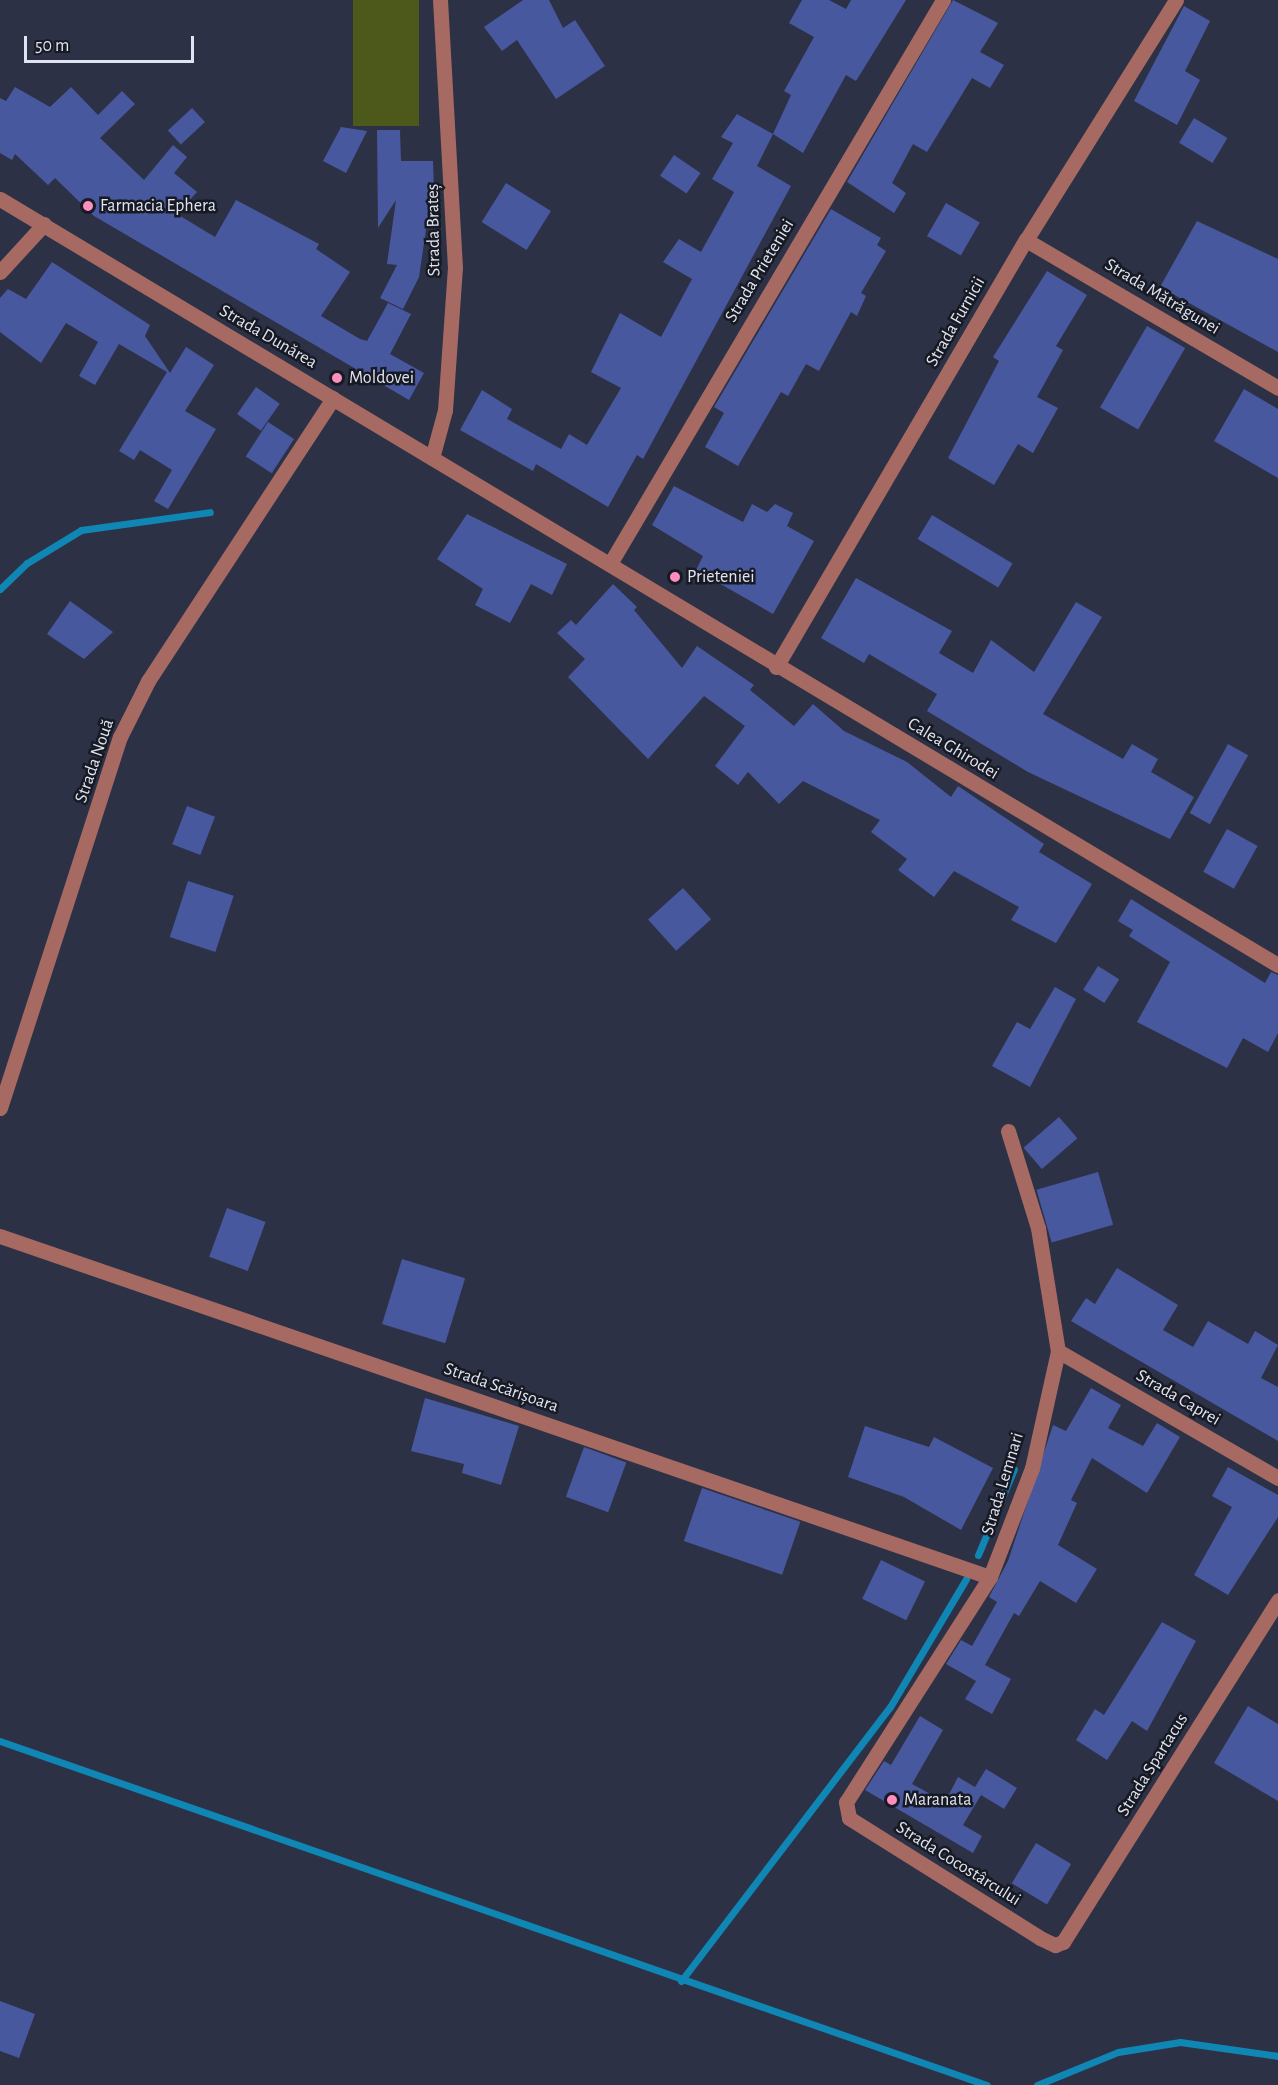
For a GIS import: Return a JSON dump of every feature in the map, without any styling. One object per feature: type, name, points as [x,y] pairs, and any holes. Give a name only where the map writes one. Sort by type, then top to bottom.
[{"type":"street","name":"Strada Brateș","points":[[432,458],[446,403],[455,268],[440,0]]},
{"type":"street","name":"Strada Prieteniei","points":[[611,562],[944,0]]},
{"type":"street","name":"Strada Furnicii","points":[[776,667],[1026,240],[1176,0]]},
{"type":"street","name":"Strada Dunărea","points":[[0,199],[432,458],[611,562]]},
{"type":"street","points":[[0,272],[44,224]]},
{"type":"street","name":"Strada Mătrăgunei","points":[[1026,240],[1278,388]]},
{"type":"street","name":"Strada Nouă","points":[[0,1108],[120,737],[148,681],[333,398]]},
{"type":"street","name":"Calea Ghirodei","points":[[611,562],[776,667],[1278,965]]},
{"type":"street","name":"Strada Lemnari","points":[[845,1811],[990,1576],[1032,1468],[1058,1351],[1038,1228],[1008,1131]]},
{"type":"street","name":"Strada Scărișoara","points":[[0,1236],[990,1576]]},
{"type":"street","name":"Strada Caprei","points":[[1058,1351],[1278,1478]]},
{"type":"street","name":"Strada Spartacus","points":[[1055,1945],[1071,1934],[1278,1600]]},
{"type":"street","name":"Strada Cocostârcului","points":[[845,1811],[857,1824],[1055,1945]]},
{"type":"green space","points":[[353,0],[419,0],[419,126],[353,126]]},
{"type":"building","points":[[523,0],[549,0],[563,28],[575,20],[605,66],[556,99],[517,40],[502,51],[484,27]]},
{"type":"building","points":[[802,0],[829,0],[846,9],[851,0],[906,0],[856,81],[846,75],[803,153],[773,134],[791,95],[784,91],[814,37],[789,23]]},
{"type":"building","points":[[953,0],[998,23],[980,52],[1004,65],[990,88],[972,78],[927,152],[913,144],[892,183],[906,193],[894,213],[847,182]]},
{"type":"building","points":[[1184,6],[1210,21],[1185,71],[1200,80],[1177,125],[1134,101]]},
{"type":"building","points":[[15,87],[50,107],[71,87],[98,115],[122,91],[135,104],[100,138],[144,180],[173,145],[187,157],[174,173],[197,192],[177,214],[215,237],[236,200],[319,244],[316,249],[350,272],[321,316],[360,339],[367,341],[388,303],[411,314],[390,354],[424,373],[409,400],[94,216],[55,178],[48,185],[15,154],[12,160],[0,153],[0,98],[6,101]]},
{"type":"building","points":[[192,108],[205,122],[181,144],[168,131]]},
{"type":"building","points":[[737,114],[773,134],[757,166],[791,186],[643,459],[637,455],[608,507],[536,464],[533,471],[460,430],[482,390],[512,409],[507,419],[561,449],[569,434],[587,445],[621,388],[591,372],[620,313],[661,337],[692,279],[663,262],[679,239],[701,252],[734,192],[712,179],[733,143],[721,137]]},
{"type":"building","points":[[1194,118],[1227,138],[1212,163],[1179,143]]},
{"type":"building","points":[[341,127],[367,131],[346,173],[323,161]]},
{"type":"building","points":[[377,130],[400,130],[401,161],[433,161],[435,223],[427,223],[419,277],[403,309],[380,298],[397,265],[387,264],[396,200],[378,228]]},
{"type":"building","points":[[674,155],[701,173],[687,194],[660,176]]},
{"type":"building","points":[[506,183],[551,211],[527,250],[482,222]]},
{"type":"building","points":[[946,203],[980,222],[961,255],[927,236]]},
{"type":"building","points":[[831,209],[881,238],[877,245],[886,251],[861,293],[866,296],[857,316],[851,312],[819,371],[806,364],[788,396],[781,392],[738,466],[705,447],[724,413],[714,407]]},
{"type":"building","points":[[1197,221],[1278,259],[1278,352],[1160,287]]},
{"type":"building","points":[[52,262],[150,325],[145,336],[170,373],[186,347],[214,365],[185,411],[216,429],[168,509],[154,501],[172,470],[140,450],[134,460],[119,451],[167,372],[119,344],[95,385],[79,376],[98,342],[66,323],[41,363],[0,332],[0,298],[8,289],[26,299]]},
{"type":"building","points":[[1047,271],[1087,295],[1056,346],[1063,350],[1037,397],[1058,408],[1033,453],[1018,444],[994,485],[948,458],[999,361],[993,357]]},
{"type":"building","points":[[1147,326],[1185,348],[1138,429],[1100,407]]},
{"type":"building","points":[[256,387],[280,404],[261,431],[237,414]]},
{"type":"building","points":[[1244,389],[1278,409],[1278,478],[1214,441]]},
{"type":"building","points":[[268,422],[294,439],[272,473],[246,456]]},
{"type":"building","points":[[674,486],[743,522],[752,504],[767,512],[775,504],[793,513],[787,526],[814,541],[773,614],[696,570],[703,556],[652,525]]},
{"type":"building","points":[[467,514],[567,564],[552,595],[531,584],[510,623],[475,605],[483,589],[437,559]]},
{"type":"building","points":[[932,515],[1013,563],[998,587],[918,539]]},
{"type":"building","points":[[856,578],[952,631],[939,653],[973,673],[991,640],[1034,672],[1076,602],[1102,617],[1043,714],[1123,759],[1132,744],[1158,759],[1151,772],[1194,797],[1170,839],[1028,772],[927,711],[937,694],[869,654],[864,663],[821,638]]},
{"type":"building","points":[[613,584],[637,607],[634,610],[682,668],[697,646],[754,685],[750,690],[794,726],[813,704],[844,731],[907,762],[951,797],[958,786],[1044,844],[1039,852],[1092,884],[1056,943],[1011,920],[1019,907],[954,871],[934,897],[898,870],[907,859],[871,832],[880,820],[803,781],[779,804],[748,772],[738,785],[715,766],[745,726],[704,696],[648,759],[568,677],[585,659],[557,633],[571,620],[576,625]]},
{"type":"building","points":[[70,601],[113,632],[84,659],[47,634]]},
{"type":"building","points":[[1228,744],[1248,755],[1210,824],[1190,813]]},
{"type":"building","points":[[187,806],[215,817],[200,855],[172,844]]},
{"type":"building","points":[[1227,829],[1258,846],[1234,889],[1203,872]]},
{"type":"building","points":[[188,881],[234,896],[215,952],[170,937]]},
{"type":"building","points":[[683,888],[711,919],[676,951],[648,919]]},
{"type":"building","points":[[1131,899],[1265,983],[1271,972],[1278,975],[1278,1033],[1268,1052],[1243,1038],[1227,1068],[1137,1022],[1170,962],[1129,936],[1133,930],[1118,921]]},
{"type":"building","points":[[1098,966],[1119,979],[1104,1003],[1083,990]]},
{"type":"building","points":[[1055,987],[1076,999],[1030,1087],[992,1066],[1017,1022],[1030,1029]]},
{"type":"building","points":[[1059,1117],[1077,1138],[1042,1169],[1024,1148]]},
{"type":"building","points":[[1098,1172],[1113,1225],[1052,1243],[1036,1190]]},
{"type":"building","points":[[227,1208],[266,1222],[248,1271],[209,1257]]},
{"type":"building","points":[[402,1259],[465,1278],[445,1343],[382,1324]]},
{"type":"building","points":[[1117,1268],[1178,1305],[1163,1330],[1193,1347],[1208,1321],[1248,1344],[1255,1331],[1278,1345],[1261,1378],[1278,1387],[1278,1441],[1071,1321],[1086,1298],[1095,1304]]},
{"type":"building","points":[[1091,1388],[1121,1405],[1108,1428],[1143,1446],[1157,1423],[1180,1437],[1147,1493],[1092,1458],[1071,1500],[1077,1503],[1058,1545],[1097,1569],[1076,1603],[1040,1581],[1019,1616],[1014,1613],[985,1665],[1011,1679],[992,1714],[965,1699],[976,1681],[946,1664],[961,1640],[972,1646],[997,1602],[989,1597],[1008,1561],[1053,1425],[1066,1431]]},
{"type":"building","points":[[425,1398],[519,1426],[501,1485],[462,1473],[464,1464],[411,1451]]},
{"type":"building","points":[[865,1426],[929,1447],[934,1437],[993,1468],[961,1530],[904,1497],[848,1477]]},
{"type":"building","points":[[584,1447],[626,1462],[608,1512],[566,1497]]},
{"type":"building","points":[[1228,1467],[1278,1495],[1278,1517],[1228,1595],[1194,1575],[1232,1507],[1212,1496]]},
{"type":"building","points":[[702,1488],[800,1522],[782,1575],[684,1541]]},
{"type":"building","points":[[881,1560],[925,1581],[906,1620],[862,1599]]},
{"type":"building","points":[[1162,1622],[1196,1641],[1147,1731],[1132,1721],[1107,1760],[1076,1740],[1095,1709],[1104,1715]]},
{"type":"building","points":[[1248,1706],[1278,1724],[1278,1801],[1214,1763]]},
{"type":"building","points":[[920,1716],[943,1730],[912,1784],[945,1802],[958,1777],[975,1787],[986,1769],[1017,1788],[1004,1809],[981,1795],[963,1825],[982,1836],[973,1853],[865,1790],[884,1761],[891,1765]]},
{"type":"building","points":[[1036,1843],[1071,1864],[1047,1904],[1012,1883]]},
{"type":"building","points":[[0,2001],[35,2014],[19,2058],[0,2051]]},
{"type":"waterway","points":[[0,589],[27,563],[81,530],[210,512]]},
{"type":"waterway","points":[[978,1555],[1014,1469]]},
{"type":"waterway","points":[[681,1981],[890,1707],[966,1579]]},
{"type":"waterway","points":[[0,1741],[987,2085]]},
{"type":"waterway","points":[[1037,2085],[1118,2052],[1180,2042],[1278,2056]]},
{"type":"place","name":"Farmacia Ephera","points":[[88,206]]},
{"type":"place","name":"Moldovei","points":[[337,378]]},
{"type":"place","name":"Prieteniei","points":[[675,577]]},
{"type":"place","name":"Maranata","points":[[892,1800]]}]
